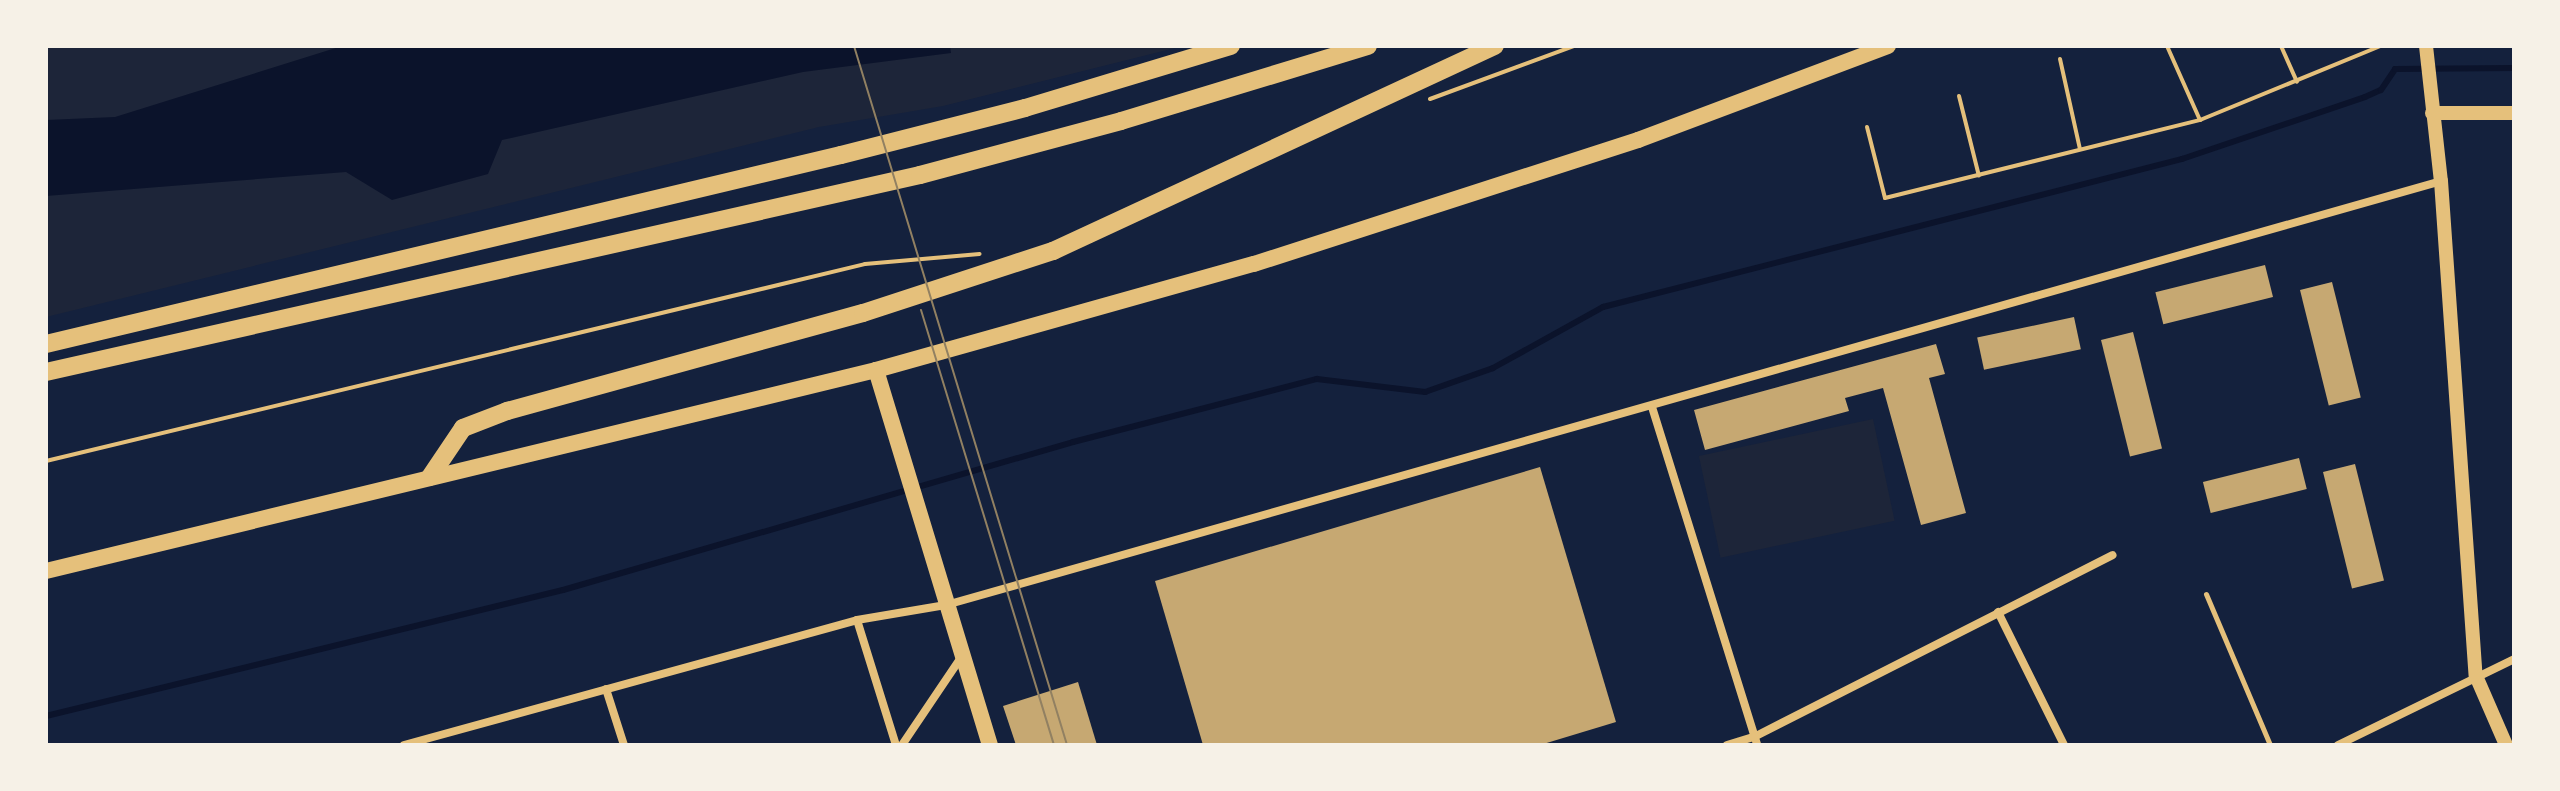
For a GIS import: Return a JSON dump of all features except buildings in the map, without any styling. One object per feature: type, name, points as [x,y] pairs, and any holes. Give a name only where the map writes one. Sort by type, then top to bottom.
[{"type":"highway","points":[[46,344],[856,151],[1231,46]]},
{"type":"highway","points":[[46,372],[933,172],[1368,46]]},
{"type":"highway","points":[[430,477],[463,428],[507,411],[863,313],[1053,251],[1495,46]]},
{"type":"main road","points":[[46,571],[876,370],[1254,264],[1638,140],[1888,46]]},
{"type":"main road","points":[[876,370],[990,745]]},
{"type":"street","points":[[2427,51],[2441,181],[2476,676],[2506,745]]},
{"type":"street","points":[[2432,113],[2514,113]]},
{"type":"street","points":[[404,745],[857,620],[946,605],[2441,181]]},
{"type":"street","points":[[1652,407],[1756,741]]},
{"type":"street","points":[[1727,745],[1756,741],[2112,555]]},
{"type":"street","points":[[1998,612],[2064,745]]},
{"type":"street","points":[[857,620],[899,745]]},
{"type":"street","points":[[899,745],[962,656]]},
{"type":"street","points":[[2338,745],[2514,659]]},
{"type":"street","points":[[606,689],[624,745]]},
{"type":"lane","points":[[2206,594],[2270,745]]},
{"type":"path","points":[[1425,101],[1574,46]]},
{"type":"path","points":[[2167,46],[2200,120]]},
{"type":"path","points":[[2281,46],[2297,82]]},
{"type":"path","points":[[1867,127],[1885,198],[2200,120],[2376,47]]},
{"type":"path","points":[[2060,59],[2080,149]]},
{"type":"path","points":[[1959,96],[1979,176]]},
{"type":"path","points":[[46,461],[865,264],[991,253]]},
{"type":"shaded area","points":[[46,46],[1183,46],[943,106],[819,127],[46,317]]},
{"type":"shaded area","points":[[342,46],[950,46],[951,53],[803,72],[502,140],[488,174],[392,200],[346,172],[46,196],[46,120],[115,117]]},
{"type":"shaded area","points":[[1873,419],[1895,521],[1721,558],[1699,456]]},
{"type":"waterway","points":[[46,716],[563,590],[1073,442],[1317,379],[1425,392],[1493,368],[1603,307],[2182,159],[2365,97],[2381,90],[2395,69],[2514,68]]},
{"type":"tram line","points":[[854,46],[1067,745]]},
{"type":"tram line","points":[[921,310],[1054,745]]}]
